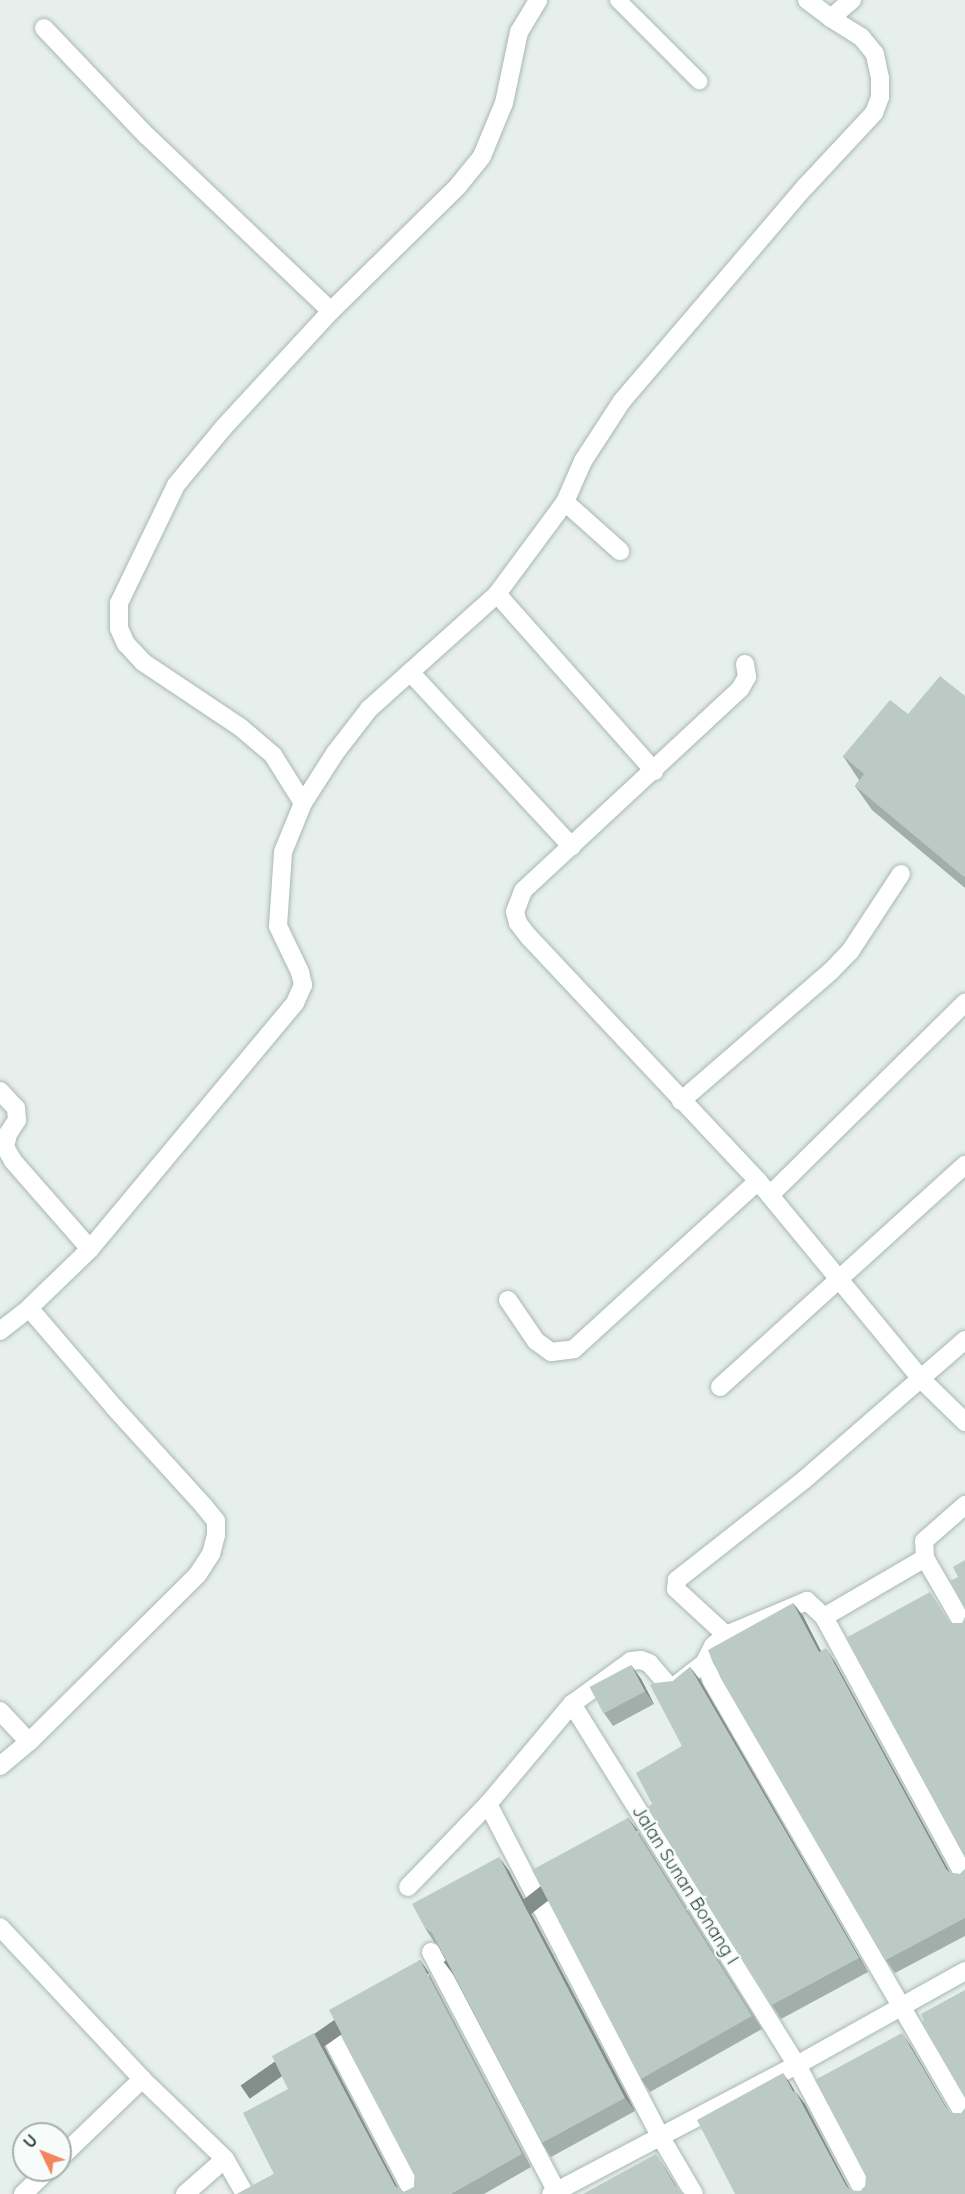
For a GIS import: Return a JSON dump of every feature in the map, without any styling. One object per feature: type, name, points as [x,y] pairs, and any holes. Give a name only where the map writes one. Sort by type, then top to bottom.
[{"type":"street","points":[[303,802],[273,755],[240,727],[143,662],[126,644],[119,628],[119,603],[176,485],[224,427],[331,311],[458,186],[482,156],[504,103],[519,32],[538,0]]},
{"type":"street","points":[[0,1331],[29,1308],[90,1249],[295,1004],[303,985],[300,972],[278,926],[283,852],[303,802],[335,753],[369,709],[496,594],[565,502],[583,461],[622,401],[797,196],[874,113],[880,97],[880,78],[875,54],[861,37],[807,0]]},
{"type":"street","points":[[831,18],[852,0]]},
{"type":"street","points":[[44,28],[146,135],[331,311]]},
{"type":"street","points":[[565,502],[620,551]]},
{"type":"street","points":[[496,594],[654,771]]},
{"type":"street","points":[[745,664],[747,677],[740,689],[523,891],[515,912],[518,922],[681,1101],[758,1181],[921,1379],[965,1422]]},
{"type":"street","points":[[410,672],[572,847]]},
{"type":"street","points":[[681,1101],[831,971],[851,950],[901,874]]},
{"type":"street","points":[[770,1195],[965,1003]]},
{"type":"street","points":[[0,1091],[16,1108],[17,1120],[8,1134],[5,1147],[14,1161],[90,1249]]},
{"type":"street","points":[[720,1388],[965,1165]]},
{"type":"street","points":[[508,1300],[537,1341],[544,1347],[551,1352],[574,1349],[758,1181]]},
{"type":"street","points":[[0,1766],[29,1742],[198,1574],[211,1554],[216,1535],[216,1521],[204,1506],[114,1407],[29,1308]]},
{"type":"street","points":[[726,1635],[680,1596],[676,1589],[677,1580],[804,1480],[965,1340]]},
{"type":"street","points":[[965,1505],[924,1541],[925,1558],[965,1626]]},
{"type":"street","points":[[824,1617],[925,1558]]},
{"type":"street","points":[[408,1887],[488,1804],[572,1704],[631,1661],[641,1660],[649,1663],[669,1686],[676,1685],[705,1662],[713,1646],[726,1635],[807,1601],[824,1617],[965,1877]]},
{"type":"street","points":[[705,1662],[712,1681],[903,2005],[965,2116]]},
{"type":"street","name":"Jalan Sunan Bonang I","points":[[572,1704],[797,2065],[865,2194]]},
{"type":"street","points":[[0,1711],[29,1742]]},
{"type":"street","points":[[488,1804],[660,2136],[694,2194]]},
{"type":"street","points":[[0,1927],[142,2079],[225,2159],[245,2194]]},
{"type":"street","points":[[431,1952],[555,2193],[797,2065],[965,1971]]},
{"type":"street","points":[[333,2040],[414,2194]]},
{"type":"street","points":[[72,2146],[142,2079]]},
{"type":"street","points":[[185,2194],[225,2159]]},
{"type":"street","points":[[23,2194],[36,2182]]},
{"type":"lane","points":[[618,0],[699,81]]},
{"type":"building","points":[[940,676],[965,696],[964,877],[855,786],[864,774],[843,756],[890,700],[908,714]]},
{"type":"building","points":[[965,1560],[965,1610],[950,1581],[958,1577],[953,1567]]},
{"type":"building","points":[[930,1592],[950,1623],[962,1623],[965,1617],[965,1857],[846,1638]]},
{"type":"building","points":[[793,1603],[819,1652],[826,1648],[946,1869],[950,1873],[960,1874],[965,1869],[965,1918],[886,1960],[713,1663],[708,1650]]},
{"type":"building","points":[[631,1665],[645,1691],[604,1714],[590,1687]]},
{"type":"building","points":[[690,1667],[859,1958],[772,2005],[648,1807],[652,1804],[636,1773],[682,1746],[650,1685],[673,1681]]},
{"type":"building","points":[[628,1818],[752,2016],[641,2079],[532,1870]]},
{"type":"building","points":[[499,1857],[625,2098],[542,2143],[432,1933],[425,1928],[412,1904]]},
{"type":"building","points":[[420,1960],[522,2154],[451,2194],[237,2194],[274,2174],[243,2113],[288,2089],[272,2056],[314,2033],[395,2186],[404,2192],[414,2187],[415,2175],[329,2010]]},
{"type":"building","points":[[965,1990],[965,2096],[922,2022],[924,2021],[921,2014]]},
{"type":"building","points":[[902,2033],[946,2108],[951,2113],[961,2113],[965,2108],[965,2194],[735,2194],[697,2120],[783,2073],[846,2186],[850,2190],[860,2191],[865,2186],[866,2175],[815,2080]]},
{"type":"building","points":[[656,2154],[675,2186],[685,2194],[583,2194]]}]
